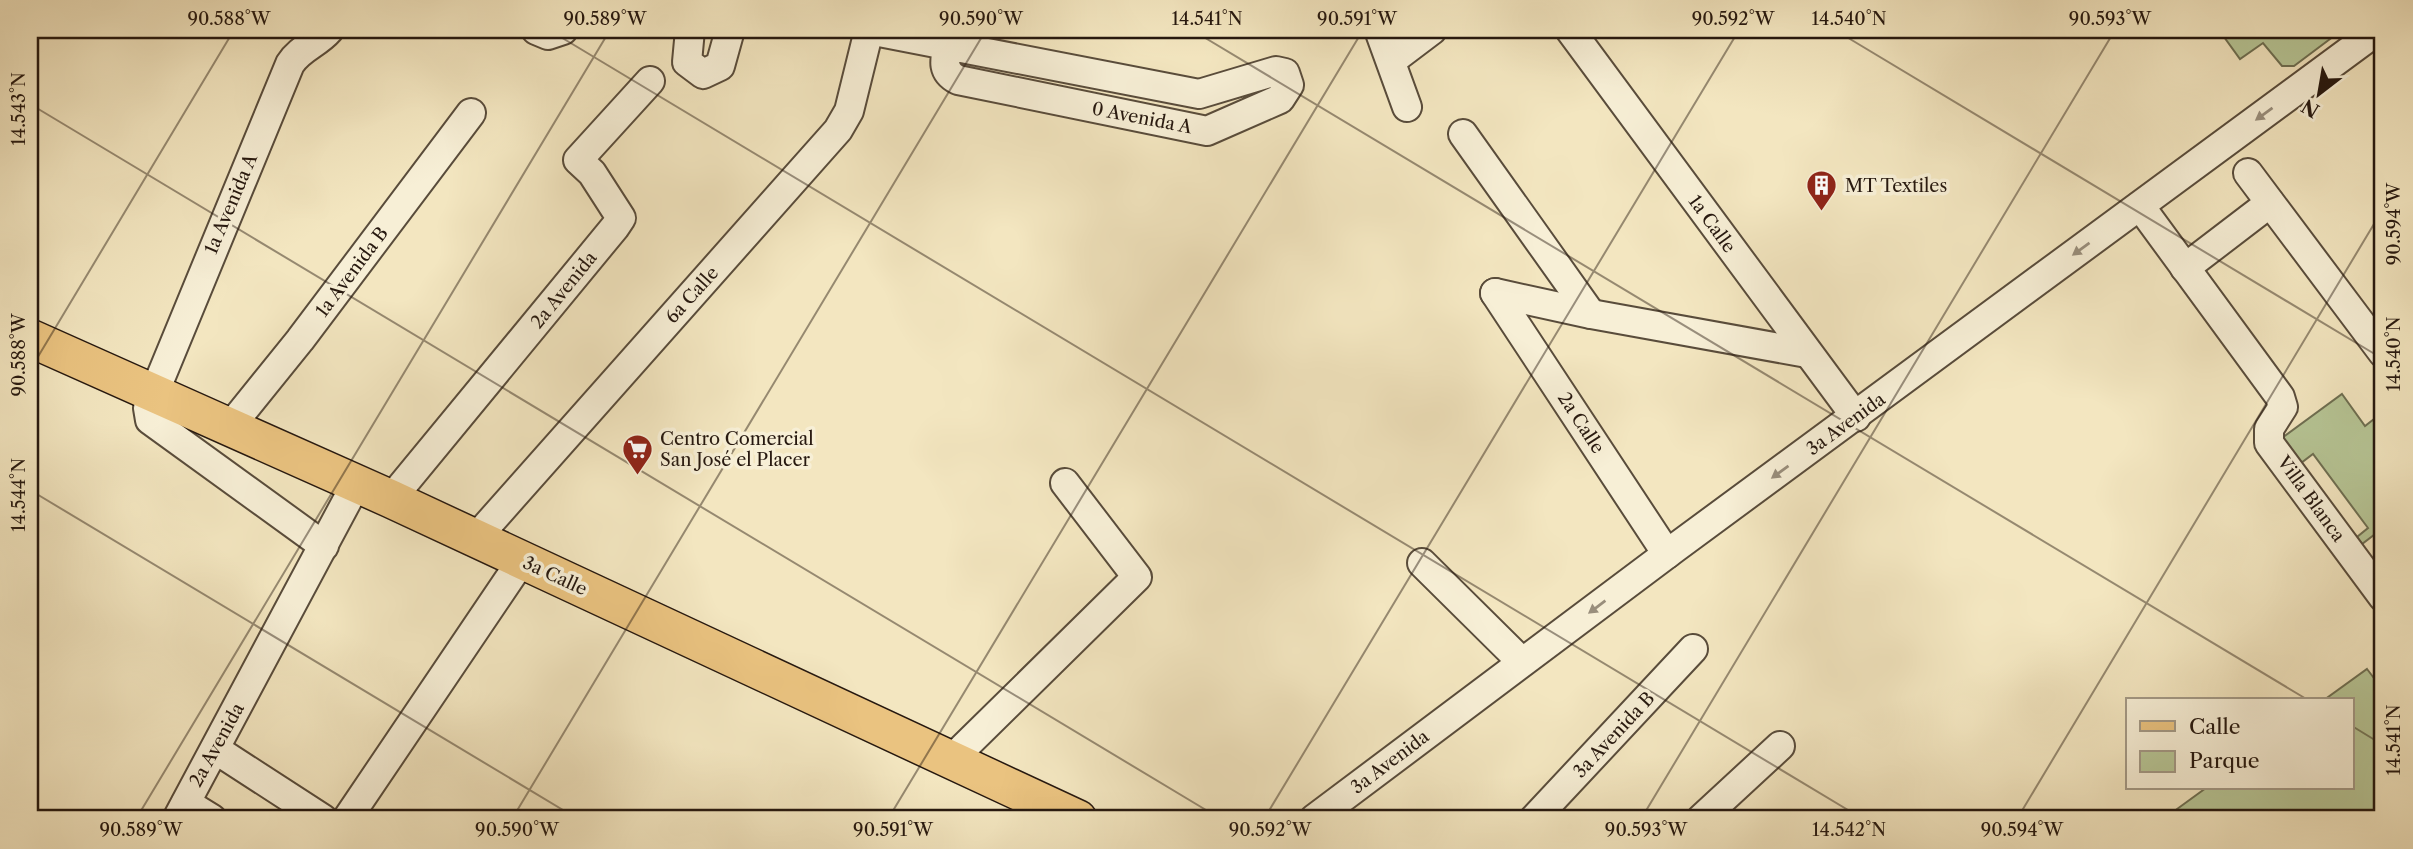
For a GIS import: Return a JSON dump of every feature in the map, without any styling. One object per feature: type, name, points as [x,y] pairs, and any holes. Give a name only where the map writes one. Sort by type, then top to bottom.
[{"type":"main road","name":"3a Calle","points":[[30,338],[355,486],[391,499],[1078,819]]},
{"type":"street","name":"1a Avenida A","points":[[153,393],[289,64],[295,55],[328,30]]},
{"type":"street","points":[[536,30],[548,35],[563,30]]},
{"type":"street","points":[[690,30],[687,62],[703,74],[720,66],[730,30]]},
{"type":"street","name":"0 Avenida A","points":[[869,30],[1199,94],[1276,71],[1284,73],[1289,85],[1280,99],[1207,131],[958,80],[945,68],[948,46]]},
{"type":"street","name":"6a Calle","points":[[475,539],[838,130],[849,111],[869,30]]},
{"type":"street","points":[[1379,30],[1406,107]]},
{"type":"street","points":[[1391,61],[1432,30]]},
{"type":"street","name":"1a Calle","points":[[1570,30],[1856,417]]},
{"type":"street","name":"3a Avenida","points":[[1314,819],[1522,662],[2378,30]]},
{"type":"street","name":"2a Avenida","points":[[391,499],[621,218],[592,173],[578,160],[650,81]]},
{"type":"street","name":"1a Avenida B","points":[[229,428],[300,340],[471,113]]},
{"type":"street","points":[[1463,135],[1591,314],[1807,353]]},
{"type":"street","points":[[2248,173],[2383,353]]},
{"type":"street","points":[[2185,268],[2270,203]]},
{"type":"street","name":"Villa Blanca","points":[[2140,206],[2282,400],[2283,410],[2268,431],[2269,443],[2382,592]]},
{"type":"street","name":"2a Calle","points":[[1591,314],[1495,293],[1668,554]]},
{"type":"street","points":[[153,393],[148,408],[149,420],[324,545]]},
{"type":"street","points":[[952,759],[1137,577],[1065,483]]},
{"type":"street","name":"2a Avenida","points":[[181,811],[355,486]]},
{"type":"street","points":[[347,819],[522,561]]},
{"type":"street","points":[[1422,562],[1522,662]]},
{"type":"street","name":"3a Avenida B","points":[[1547,815],[1693,649]]},
{"type":"street","points":[[1701,819],[1780,746]]},
{"type":"street","points":[[215,749],[323,819]]},
{"type":"street","points":[[181,811],[212,819]]},
{"type":"green space","points":[[2219,30],[2342,30],[2294,66],[2282,66],[2263,43],[2240,59]]},
{"type":"green space","points":[[2342,394],[2365,426],[2383,412],[2383,528],[2362,544],[2357,537],[2368,528],[2313,454],[2301,463],[2282,438]]},
{"type":"green space","points":[[2367,669],[2383,690],[2383,819],[2166,817],[2203,790],[2354,790],[2354,698],[2327,698]]},
{"type":"place","name":"MT Textiles","points":[[1822,213]]},
{"type":"place","name":"Centro Comercial San José el Placer","points":[[637,476]]}]
